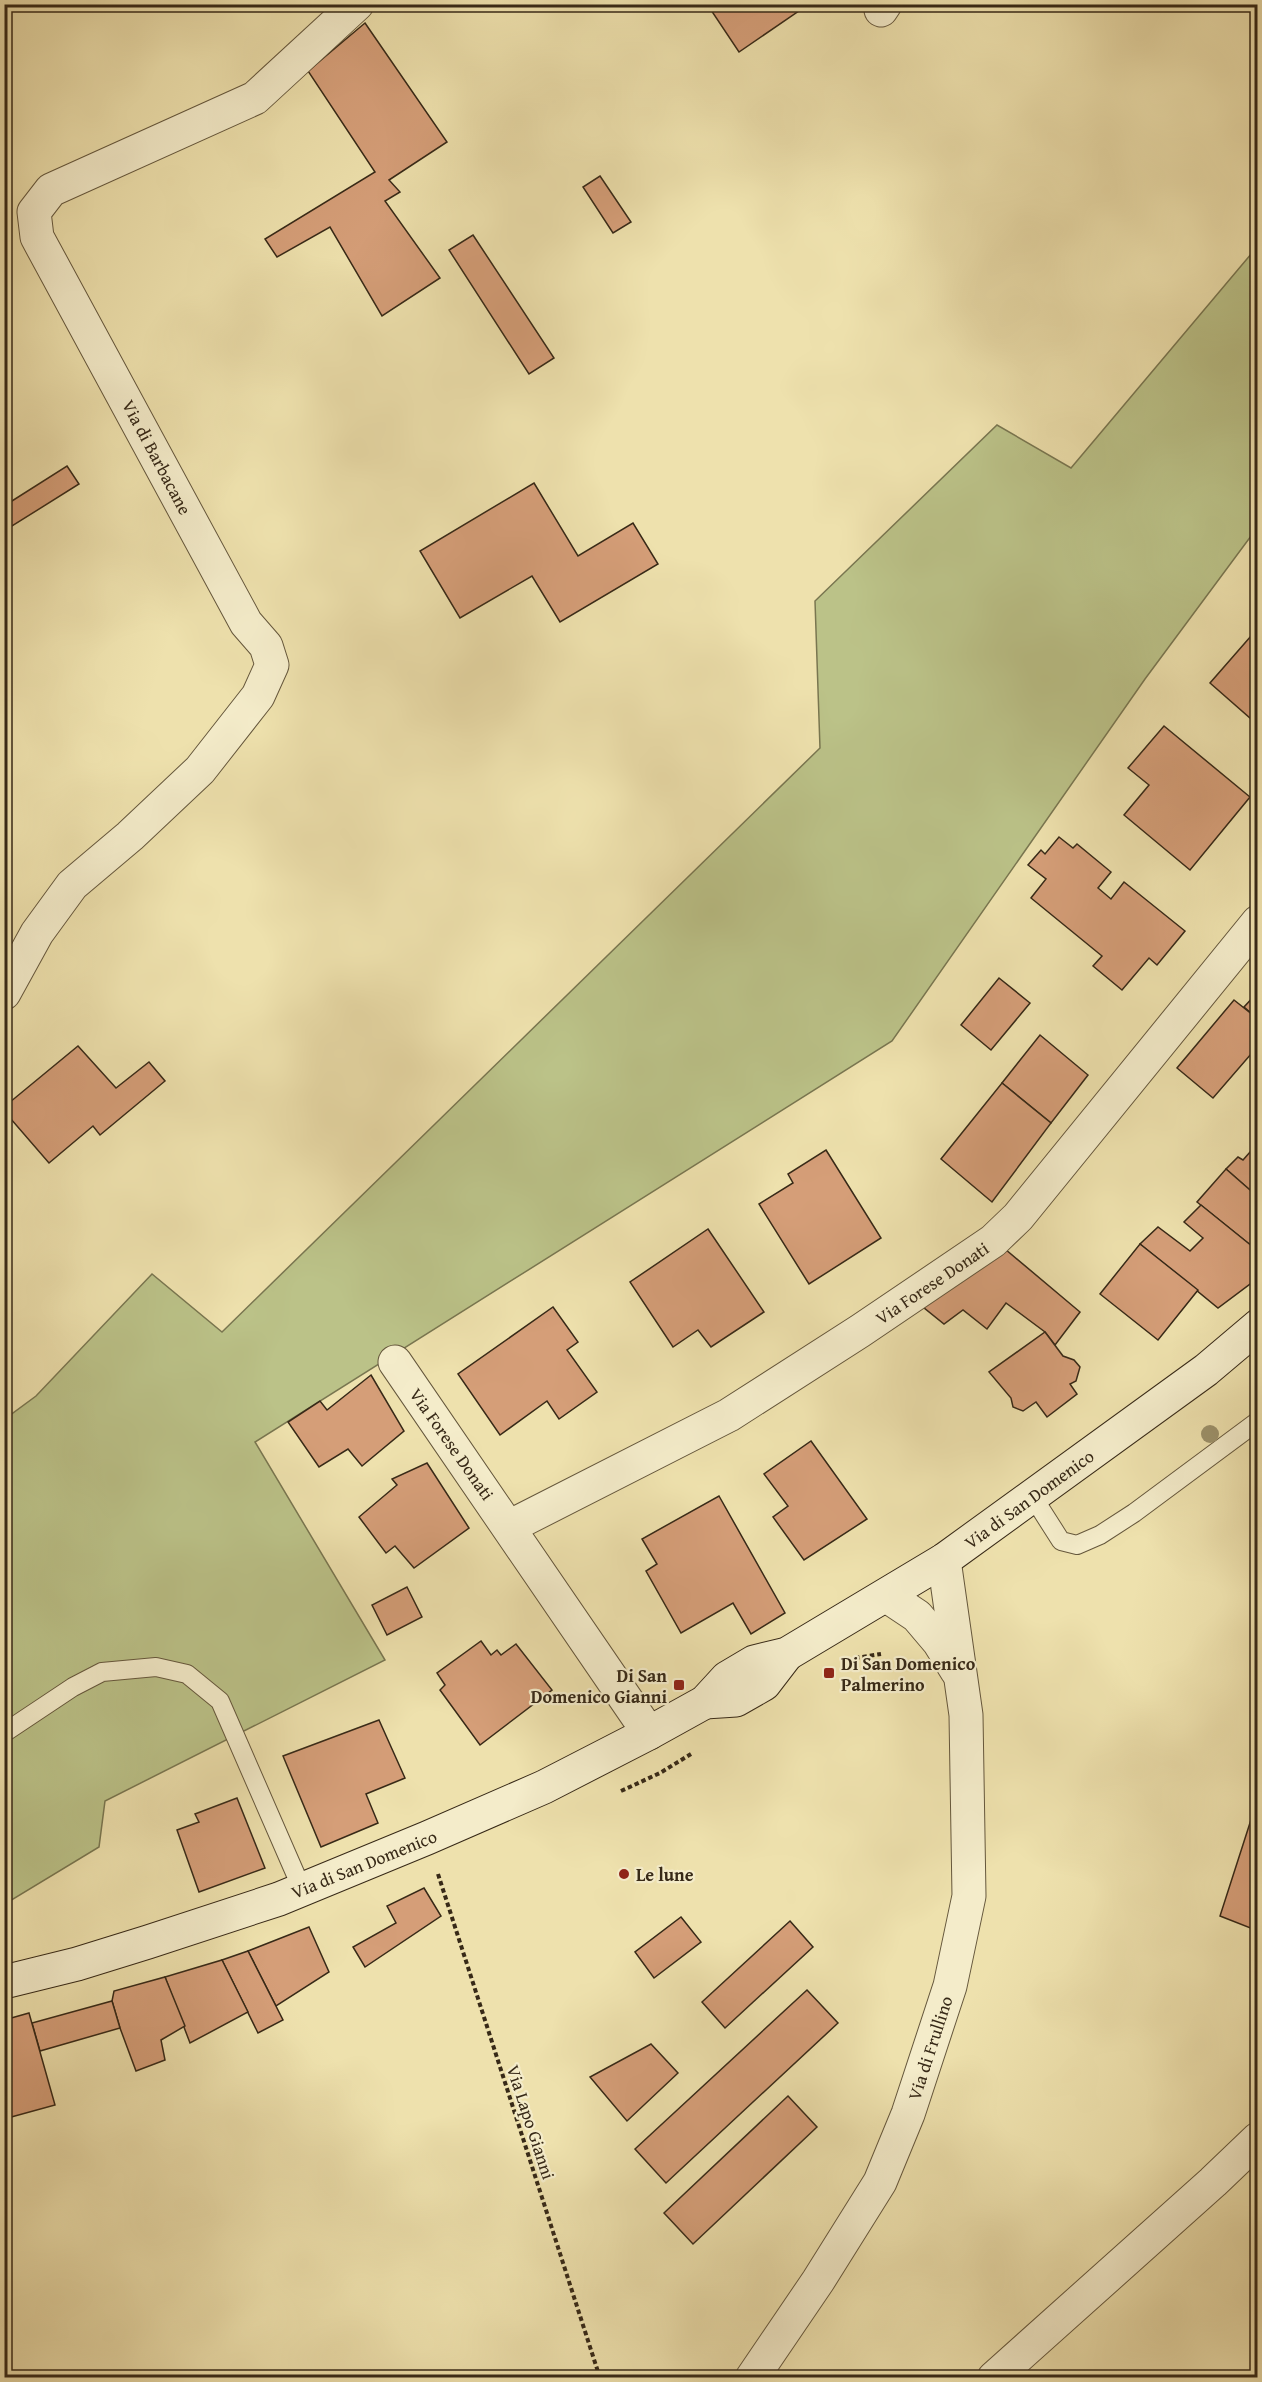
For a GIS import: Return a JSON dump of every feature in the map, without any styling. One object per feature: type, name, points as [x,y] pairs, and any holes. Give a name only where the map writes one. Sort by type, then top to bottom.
[{"type":"street","name":"Via di Barbacane","points":[[4,993],[37,933],[72,885],[130,836],[200,770],[258,696],[272,665],[266,646],[246,623],[37,237],[34,212],[51,190],[255,98],[357,4]]},
{"type":"street","name":"Via Forese Donati","points":[[509,1527],[729,1415],[993,1242],[1018,1216],[1257,922]]},
{"type":"street","name":"Via di San Domenico","points":[[4,1982],[138,1946],[303,1889],[544,1787],[705,1702],[736,1700],[764,1684],[788,1654],[944,1560],[1033,1497],[1206,1370],[1257,1326]]},
{"type":"street","name":"Via Forese Donati","points":[[395,1362],[649,1733]]},
{"type":"street","name":"Via di Frullino","points":[[752,2378],[818,2282],[880,2182],[908,2114],[950,1986],[969,1896],[966,1714],[944,1560]]},
{"type":"street","name":"Via di Frullino","points":[[887,1596],[925,1625],[939,1642],[961,1677]]},
{"type":"street","points":[[994,2378],[1213,2182],[1257,2139]]},
{"type":"lane","points":[[1033,1497],[1061,1541],[1077,1545],[1100,1535],[1134,1513],[1257,1420]]},
{"type":"lane","points":[[4,1733],[102,1672],[156,1667],[187,1674],[220,1701],[303,1889]]},
{"type":"path","name":"Via Lapo Gianni","points":[[438,1874],[600,2378]]},
{"type":"green space","points":[[1257,247],[1257,528],[1145,679],[892,1041],[255,1442],[385,1660],[105,1801],[99,1847],[5,1904],[5,1419],[36,1396],[152,1274],[222,1332],[820,748],[815,601],[997,425],[1071,468]]},
{"type":"building","points":[[707,4],[809,4],[739,52]]},
{"type":"building","points":[[365,23],[447,142],[389,180],[400,192],[385,201],[440,278],[382,316],[330,227],[277,257],[265,239],[375,172],[308,71]]},
{"type":"building","points":[[600,176],[631,222],[613,233],[583,187]]},
{"type":"building","points":[[473,235],[554,358],[529,374],[449,250]]},
{"type":"building","points":[[67,466],[79,484],[4,531],[4,506]]},
{"type":"building","points":[[534,483],[578,556],[633,523],[658,564],[560,622],[532,576],[460,618],[420,551]]},
{"type":"building","points":[[1258,628],[1258,725],[1210,683]]},
{"type":"building","points":[[1164,726],[1250,797],[1190,870],[1124,815],[1149,785],[1128,768]]},
{"type":"building","points":[[1059,837],[1073,848],[1077,844],[1111,872],[1098,888],[1111,899],[1124,882],[1185,931],[1157,965],[1149,958],[1122,990],[1093,966],[1102,956],[1031,898],[1046,879],[1028,865],[1041,850],[1045,854]]},
{"type":"building","points":[[999,978],[1030,1003],[991,1050],[961,1025]]},
{"type":"building","points":[[1258,992],[1258,1019],[1244,1007]]},
{"type":"building","points":[[1234,1000],[1258,1019],[1258,1046],[1213,1098],[1177,1068]]},
{"type":"building","points":[[1040,1035],[1088,1075],[1051,1123],[1002,1083]]},
{"type":"building","points":[[78,1046],[116,1088],[149,1062],[165,1081],[100,1135],[93,1126],[49,1163],[4,1111],[4,1107]]},
{"type":"building","points":[[1002,1083],[1051,1123],[992,1202],[941,1159]]},
{"type":"building","points":[[1258,1143],[1258,1197],[1226,1169],[1238,1157],[1243,1160]]},
{"type":"building","points":[[826,1150],[881,1238],[809,1284],[759,1204],[793,1183],[788,1174]]},
{"type":"building","points":[[1226,1169],[1258,1197],[1258,1251],[1197,1202]]},
{"type":"building","points":[[1201,1205],[1258,1251],[1258,1278],[1218,1308],[1140,1244],[1158,1227],[1190,1251],[1203,1238],[1184,1222]]},
{"type":"building","points":[[708,1229],[764,1312],[711,1347],[698,1330],[673,1347],[630,1282]]},
{"type":"building","points":[[1140,1244],[1198,1290],[1158,1340],[1100,1294]]},
{"type":"building","points":[[1005,1249],[1080,1312],[1055,1345],[1045,1332],[1006,1303],[987,1329],[963,1310],[944,1324],[918,1303]]},
{"type":"building","points":[[553,1307],[578,1342],[567,1350],[597,1392],[559,1419],[547,1401],[500,1435],[458,1374]]},
{"type":"building","points":[[1045,1332],[1063,1356],[1074,1360],[1080,1367],[1076,1381],[1070,1384],[1077,1394],[1047,1417],[1036,1402],[1023,1411],[1013,1407],[1011,1398],[989,1372]]},
{"type":"building","points":[[371,1375],[404,1431],[362,1466],[348,1449],[319,1467],[288,1422],[320,1401],[327,1410]]},
{"type":"building","points":[[811,1441],[867,1519],[804,1560],[773,1517],[788,1506],[764,1474]]},
{"type":"building","points":[[427,1463],[469,1528],[414,1568],[395,1546],[386,1553],[359,1517],[397,1485],[392,1479]]},
{"type":"building","points":[[719,1496],[785,1613],[751,1634],[733,1603],[681,1633],[646,1571],[657,1564],[642,1539]]},
{"type":"building","points":[[407,1587],[422,1617],[387,1635],[372,1605]]},
{"type":"building","points":[[481,1641],[491,1655],[497,1650],[501,1655],[516,1644],[552,1690],[480,1745],[440,1690],[445,1685],[437,1673]]},
{"type":"building","points":[[379,1720],[405,1778],[366,1794],[378,1823],[321,1847],[283,1756]]},
{"type":"building","points":[[237,1798],[265,1868],[199,1892],[177,1830],[199,1822],[195,1814]]},
{"type":"building","points":[[1258,1798],[1258,1931],[1220,1916]]},
{"type":"building","points":[[424,1888],[441,1916],[365,1967],[353,1947],[396,1923],[387,1906]]},
{"type":"building","points":[[681,1917],[701,1942],[654,1978],[635,1952]]},
{"type":"building","points":[[790,1921],[813,1947],[725,2028],[702,2002]]},
{"type":"building","points":[[309,1927],[329,1972],[276,2006],[248,1951]]},
{"type":"building","points":[[248,1951],[283,2020],[258,2033],[222,1960]]},
{"type":"building","points":[[222,1960],[248,2012],[190,2043],[165,1977]]},
{"type":"building","points":[[165,1977],[185,2026],[161,2040],[165,2060],[136,2071],[112,2001],[114,1991]]},
{"type":"building","points":[[807,1990],[838,2023],[666,2183],[635,2149]]},
{"type":"building","points":[[112,2001],[120,2028],[40,2051],[32,2023]]},
{"type":"building","points":[[29,2013],[55,2105],[4,2119],[4,2020]]},
{"type":"building","points":[[651,2044],[678,2073],[627,2121],[590,2077]]},
{"type":"building","points":[[788,2096],[817,2127],[693,2244],[664,2213]]},
{"type":"place","name":"Di San Domenico Palmerino","points":[[829,1673]]},
{"type":"place","name":"Di San Domenico Gianni","points":[[679,1685]]},
{"type":"place","name":"Le lune","points":[[624,1874]]}]
